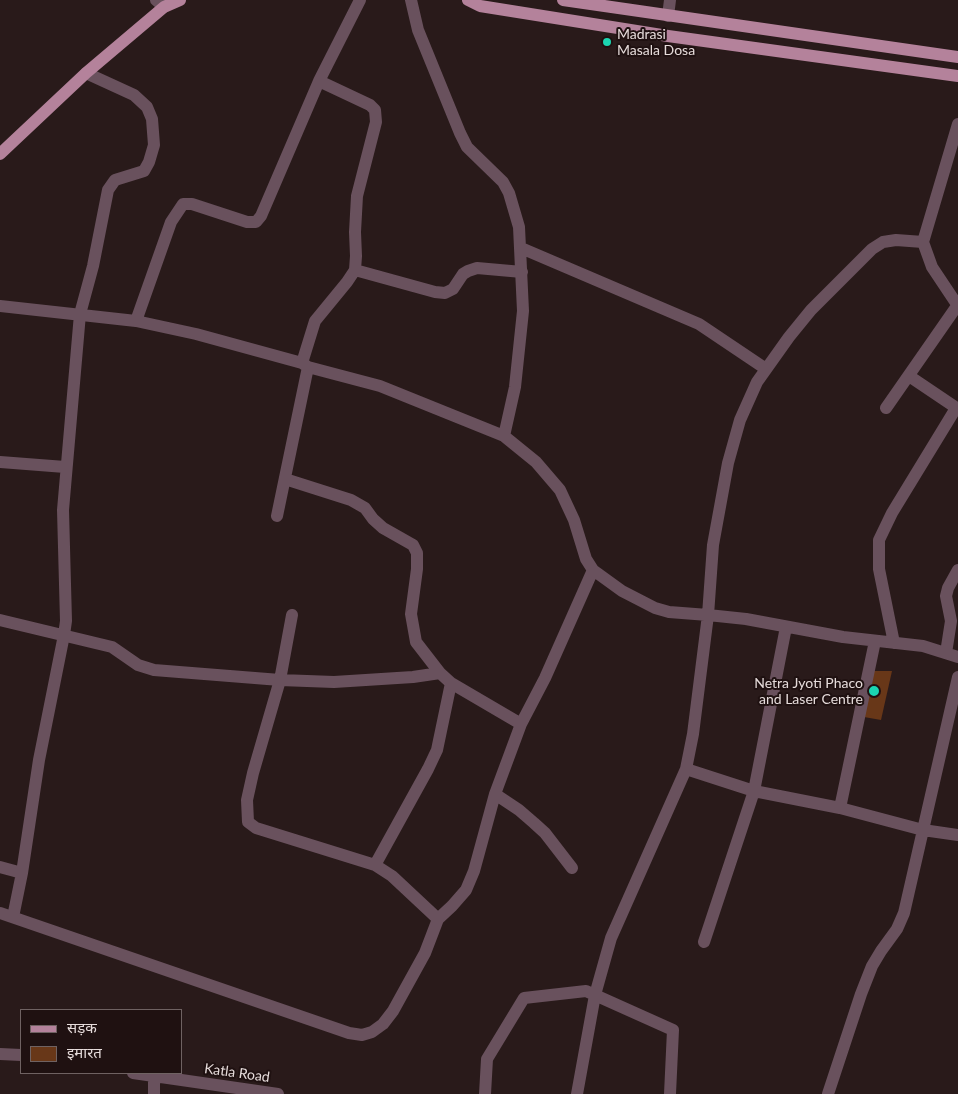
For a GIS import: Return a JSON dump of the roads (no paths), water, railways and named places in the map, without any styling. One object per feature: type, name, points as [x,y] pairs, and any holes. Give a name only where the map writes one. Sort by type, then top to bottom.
[{"type":"main road","points":[[2,149],[160,3],[180,0]]},
{"type":"main road","points":[[468,0],[480,6],[668,36],[958,76]]},
{"type":"main road","points":[[562,0],[958,56]]},
{"type":"street","points":[[136,321],[171,222],[183,204],[192,204],[247,222],[256,222],[261,216],[319,81],[360,0]]},
{"type":"street","points":[[411,0],[418,30],[460,133],[467,147],[503,182],[509,193],[519,227],[523,310],[515,387],[504,436]]},
{"type":"street","points":[[668,16],[670,0]]},
{"type":"street","points":[[13,917],[22,873],[38,760],[66,621],[63,510],[65,467],[80,314],[93,266],[108,190],[115,180],[144,171],[154,145],[152,119],[147,107],[134,95],[86,73]]},
{"type":"street","points":[[277,516],[315,321],[355,270],[355,223],[358,196],[376,122],[375,110],[370,104],[319,81]]},
{"type":"street","points":[[886,408],[958,306],[932,267],[923,242],[958,124]]},
{"type":"street","points":[[577,1094],[595,995],[611,938],[686,769],[693,734],[708,615],[713,545],[728,463],[740,420],[757,382],[789,337],[811,310],[872,249],[883,242],[896,240],[923,242]]},
{"type":"street","points":[[520,248],[699,324],[766,369]]},
{"type":"street","points":[[355,270],[435,292],[446,292],[453,289],[468,270],[477,268],[522,272]]},
{"type":"street","points":[[0,306],[136,321],[205,336],[380,386],[504,436],[536,462],[560,490],[586,559],[593,570],[622,591],[655,608],[669,612],[746,619],[875,641],[923,646],[952,655],[955,620],[946,596],[948,588],[958,570]]},
{"type":"street","points":[[894,643],[879,569],[879,540],[892,513],[957,408],[909,376]]},
{"type":"street","points":[[0,462],[65,467]]},
{"type":"street","points":[[285,479],[351,500],[365,508],[383,528],[413,545],[417,553],[417,569],[411,614],[416,642],[440,673],[452,683],[521,724]]},
{"type":"street","points":[[0,913],[349,1033],[362,1035],[372,1032],[383,1024],[393,1011],[425,953],[438,919],[466,890],[474,871],[495,794],[521,724],[545,678],[593,570]]},
{"type":"street","points":[[292,615],[280,680],[247,800],[248,822],[256,828],[375,864],[392,876],[438,919]]},
{"type":"street","points":[[0,620],[112,647],[138,665],[154,670],[280,680],[352,681],[413,677],[440,673]]},
{"type":"street","points":[[704,942],[754,790],[786,627]]},
{"type":"street","points":[[840,808],[875,641]]},
{"type":"street","points":[[828,1094],[872,966],[897,929],[904,913],[958,677]]},
{"type":"street","points":[[375,864],[437,750],[452,683]]},
{"type":"street","points":[[686,769],[754,790],[840,808],[923,830],[958,835]]},
{"type":"street","points":[[495,794],[534,823],[572,868]]},
{"type":"street","points":[[0,867],[22,873]]},
{"type":"street","points":[[485,1094],[487,1058],[524,998],[586,991],[673,1030],[670,1094]]},
{"type":"street","points":[[0,1054],[20,1055]]},
{"type":"street","name":"Katla Road","points":[[140,1074],[278,1094]]},
{"type":"street","points":[[154,1076],[154,1094]]},
{"type":"place","name":"Madrasi Masala Dosa","points":[[607,42]]},
{"type":"place","name":"Netra Jyoti Phaco and Laser Centre","points":[[874,691]]}]
